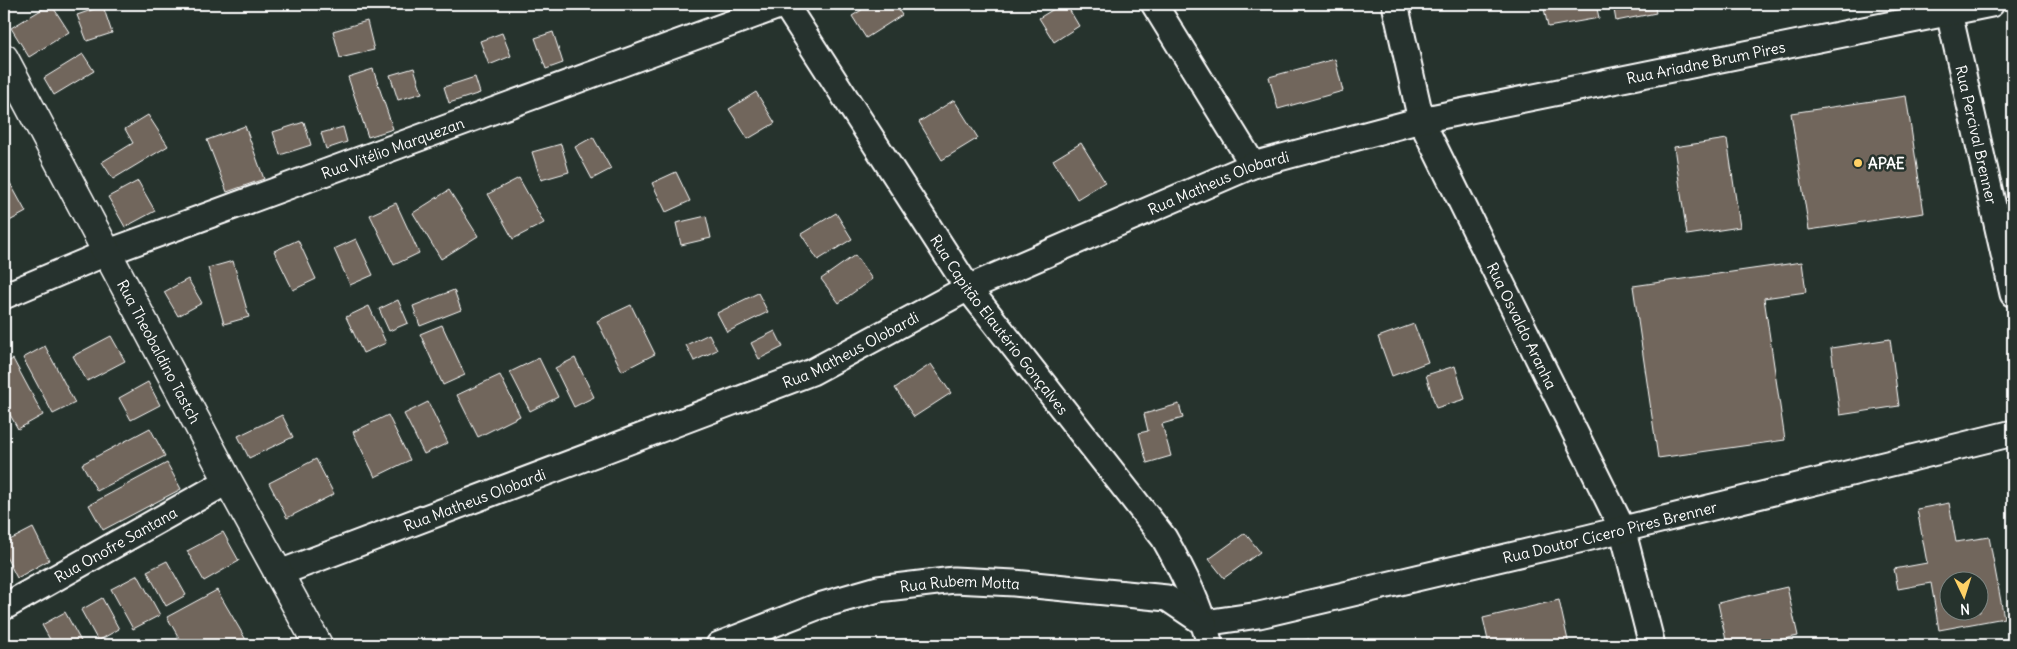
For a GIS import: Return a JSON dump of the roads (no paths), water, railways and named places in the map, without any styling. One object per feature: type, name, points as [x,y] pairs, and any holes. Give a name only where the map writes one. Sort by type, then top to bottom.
[{"type":"street","name":"Rua Vitélio Marquezan","points":[[4,296],[106,253],[785,4]]},
{"type":"street","name":"Rua Capitão Elautério Gonçalves","points":[[785,4],[968,288],[1164,538],[1185,573],[1207,634]]},
{"type":"street","points":[[1154,4],[1253,165]]},
{"type":"street","name":"Rua Osvaldo Aranha","points":[[1395,4],[1421,120],[1622,528],[1652,645]]},
{"type":"street","name":"Rua Ariadne Brum Pires","points":[[1421,120],[1948,8],[1991,4]]},
{"type":"street","name":"Rua Percival Brenner","points":[[1948,8],[2013,294]]},
{"type":"street","name":"Rua Theobaldino Tastch","points":[[4,58],[106,253],[318,645]]},
{"type":"street","name":"Rua Matheus Olobardi","points":[[278,574],[812,372],[968,288],[1253,165],[1421,120]]},
{"type":"street","name":"Rua Doutor Cícero Pires Brenner","points":[[1207,634],[1259,615],[2013,433]]},
{"type":"street","name":"Rua Onofre Santana","points":[[4,607],[228,481]]},
{"type":"street","name":"Rua Rubem Motta","points":[[719,645],[819,606],[878,588],[954,580],[1014,583],[1167,598],[1207,634]]},
{"type":"place","name":"APAE","points":[[1858,163]]}]
